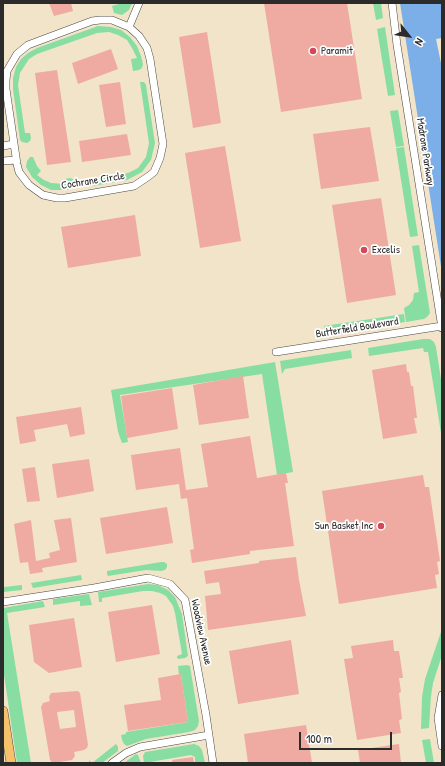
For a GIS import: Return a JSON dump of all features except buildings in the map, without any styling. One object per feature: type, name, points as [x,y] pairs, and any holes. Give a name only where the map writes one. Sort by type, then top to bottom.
[{"type":"main road","points":[[3,711],[11,763]]},
{"type":"street","points":[[129,27],[139,3]]},
{"type":"street","name":"Madrone Parkway","points":[[392,3],[396,45],[442,327]]},
{"type":"street","name":"Cochrane Circle","points":[[112,20],[129,27],[144,42],[150,59],[163,144],[160,158],[154,172],[140,183],[127,188],[80,196],[57,198],[43,195],[33,189],[19,172],[16,160],[6,80],[10,64],[17,54],[32,42],[92,22],[112,20]]},
{"type":"street","points":[[3,146],[14,144]]},
{"type":"street","points":[[3,161],[16,160]]},
{"type":"street","name":"Butterfield Boulevard","points":[[276,352],[442,327]]},
{"type":"street","name":"Woodview Avenue","points":[[3,602],[148,578],[170,584],[185,600],[213,763]]},
{"type":"street","points":[[442,695],[438,718],[442,746]]},
{"type":"street","points":[[112,763],[126,753],[140,748],[209,735]]},
{"type":"green space","points":[[122,3],[132,3],[129,10],[122,15],[114,13],[112,6]]},
{"type":"green space","points":[[373,3],[381,3],[383,18],[376,20]]},
{"type":"green space","points":[[98,26],[111,27],[121,30],[130,37],[137,46],[141,56],[143,64],[142,68],[133,71],[131,59],[137,58],[132,48],[127,40],[109,32],[97,33],[37,54],[29,59],[20,73],[18,85],[25,133],[30,133],[31,138],[27,143],[22,142],[20,140],[13,89],[13,78],[16,67],[21,59],[37,48]]},
{"type":"green space","points":[[385,27],[395,95],[388,96],[377,29]]},
{"type":"green space","points":[[140,82],[144,82],[146,85],[155,143],[151,160],[142,172],[127,180],[93,186],[88,185],[85,181],[128,173],[138,168],[146,157],[149,143]]},
{"type":"green space","points":[[398,110],[404,146],[396,147],[390,111]]},
{"type":"green space","points":[[404,147],[418,236],[410,237],[396,148]]},
{"type":"green space","points":[[30,157],[33,157],[41,171],[37,175],[44,180],[51,183],[66,184],[65,179],[70,178],[73,179],[74,187],[67,190],[51,190],[41,185],[32,177],[26,167],[27,161]]},
{"type":"green space","points":[[419,245],[430,313],[424,319],[406,322],[404,308],[413,300],[414,293],[419,292],[412,246]]},
{"type":"green space","points":[[404,314],[405,322],[326,335],[324,326]]},
{"type":"green space","points":[[430,339],[434,342],[436,347],[442,386],[441,433],[428,352],[424,352],[423,348],[369,356],[368,348]]},
{"type":"green space","points":[[351,350],[352,358],[285,369],[282,374],[280,361]]},
{"type":"green space","points":[[275,362],[293,472],[277,475],[262,374],[120,395],[128,442],[122,443],[118,432],[111,390]]},
{"type":"green space","points":[[161,562],[167,564],[165,570],[146,570],[108,576],[107,574],[107,571]]},
{"type":"green space","points":[[81,575],[82,580],[33,588],[31,583]]},
{"type":"green space","points":[[3,584],[4,587],[22,585],[22,590],[3,592]]},
{"type":"green space","points":[[148,584],[158,585],[168,590],[175,597],[182,614],[188,656],[185,658],[178,659],[177,657],[182,654],[175,613],[173,606],[166,596],[152,591],[143,591],[102,598],[102,602],[99,602],[98,592]]},
{"type":"green space","points":[[89,594],[92,605],[80,606],[80,601],[53,605],[53,599]]},
{"type":"green space","points":[[43,601],[45,607],[7,613],[31,763],[17,763],[3,668],[3,608]]},
{"type":"green space","points":[[442,629],[442,655],[433,683],[429,728],[421,729],[422,697],[425,679]]},
{"type":"green space","points":[[178,666],[190,666],[199,721],[195,730],[146,739],[127,746],[124,744],[121,735],[126,734],[126,732],[188,722],[181,675],[179,675]]},
{"type":"green space","points":[[430,739],[434,763],[426,763],[422,740]]},
{"type":"green space","points":[[116,744],[118,751],[102,763],[92,763]]},
{"type":"green space","points":[[194,744],[199,746],[202,750],[205,763],[195,763],[195,757],[191,755],[144,763],[143,756],[145,752]]},
{"type":"green space","points":[[136,754],[138,755],[141,763],[124,763]]},
{"type":"water","points":[[400,3],[442,3],[442,38],[436,39],[442,68],[442,273]]},
{"type":"place","name":"Paramit","points":[[313,51]]},
{"type":"place","name":"Excelis","points":[[364,250]]},
{"type":"place","name":"Sun Basket Inc","points":[[381,526]]}]
